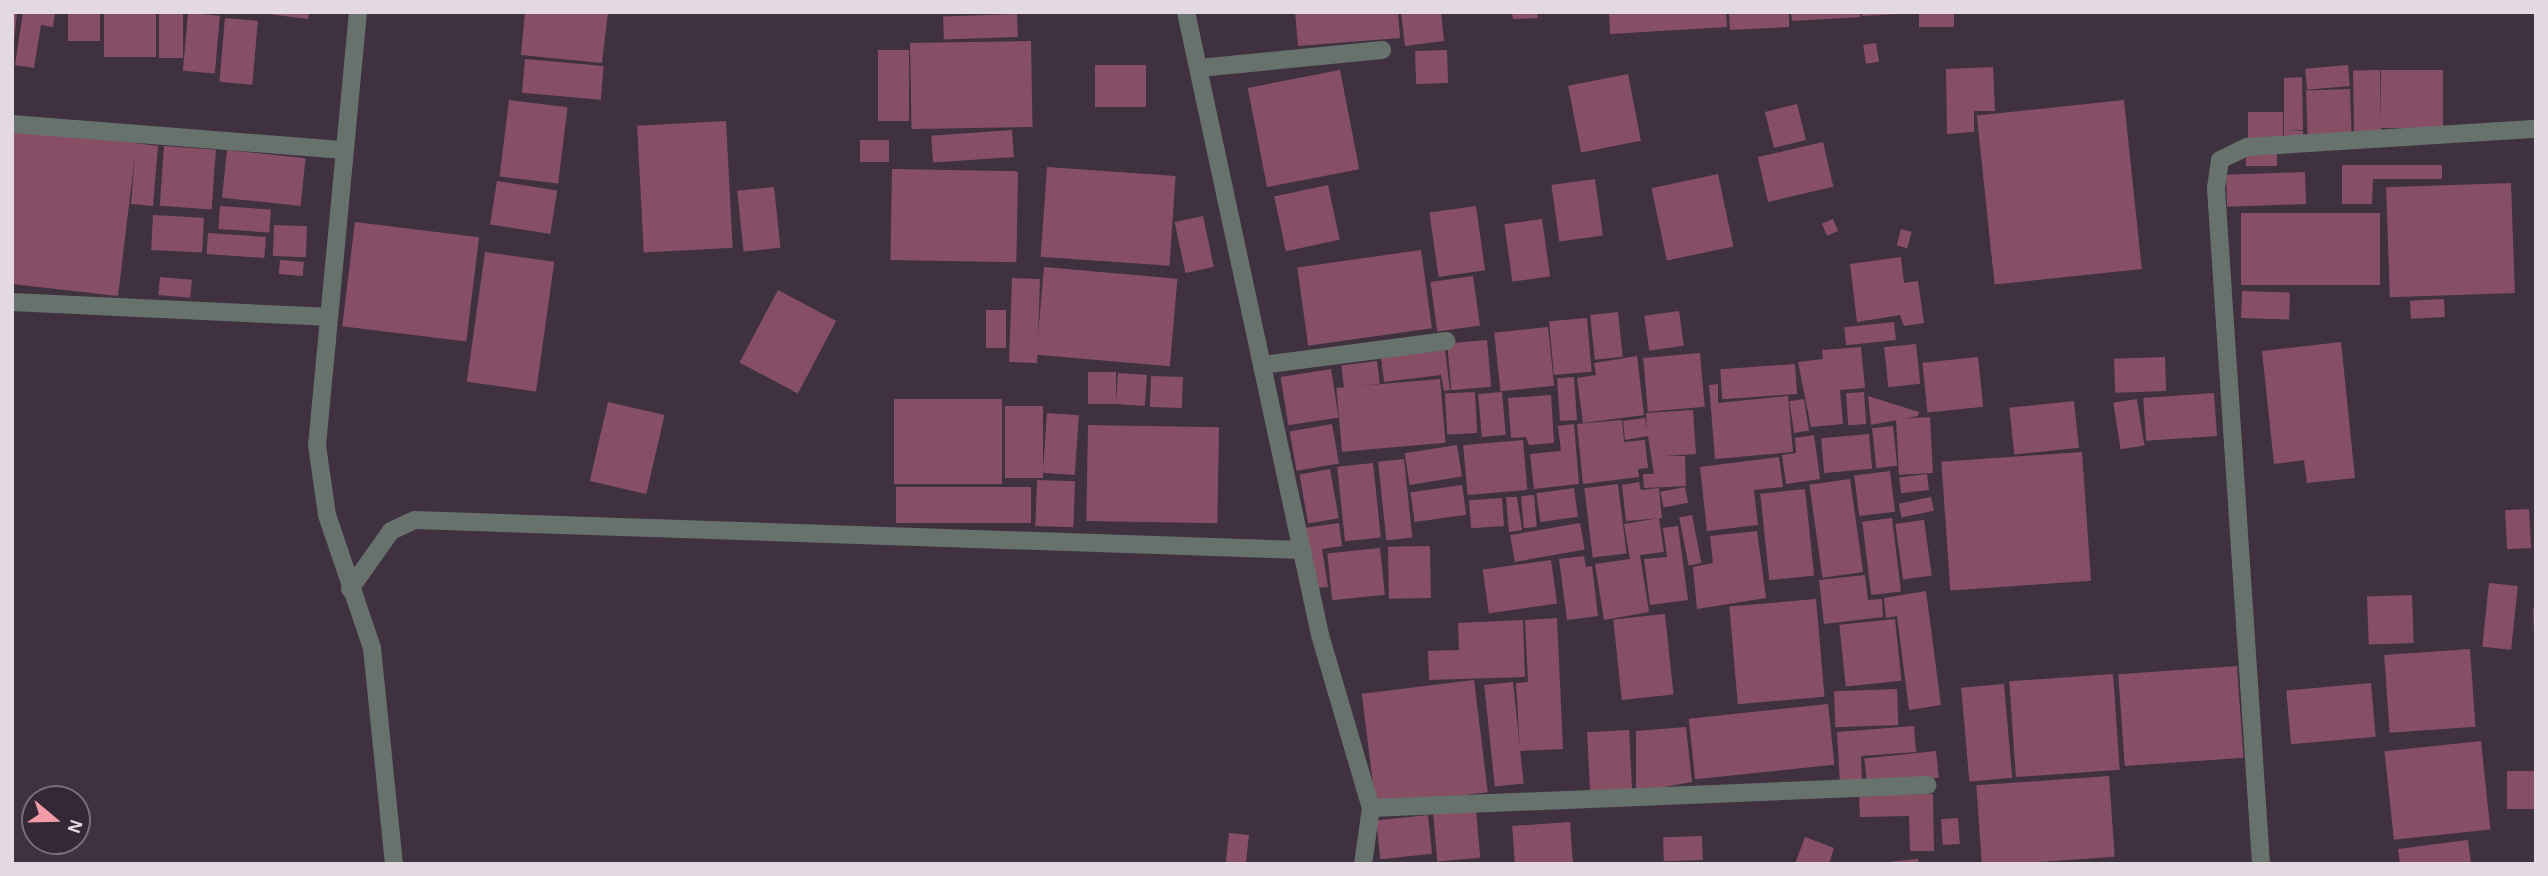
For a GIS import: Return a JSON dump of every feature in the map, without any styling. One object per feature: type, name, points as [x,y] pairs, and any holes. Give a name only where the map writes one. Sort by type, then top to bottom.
[{"type":"street","points":[[359,12],[327,317],[317,446],[327,514],[372,648],[394,864]]},
{"type":"street","points":[[1186,12],[1302,550],[1371,808],[1363,864]]},
{"type":"street","points":[[1199,68],[1382,50]]},
{"type":"street","points":[[12,124],[344,150]]},
{"type":"street","points":[[2260,864],[2216,188],[2220,160],[2247,147],[2536,129]]},
{"type":"street","points":[[12,302],[327,317]]},
{"type":"street","points":[[1262,365],[1446,341]]},
{"type":"street","points":[[350,589],[391,531],[415,520],[1302,550]]},
{"type":"street","points":[[1371,808],[1928,785]]},
{"type":"building","points":[[12,12],[17,12],[14,41],[12,41]]},
{"type":"building","points":[[23,12],[55,12],[53,27],[41,25],[34,68],[15,65]]},
{"type":"building","points":[[68,12],[100,12],[100,41],[68,41]]},
{"type":"building","points":[[104,12],[156,12],[156,57],[104,57]]},
{"type":"building","points":[[159,12],[183,12],[183,58],[159,58]]},
{"type":"building","points":[[251,12],[309,12],[308,19]]},
{"type":"building","points":[[525,12],[608,12],[602,63],[521,55]]},
{"type":"building","points":[[1295,12],[1398,12],[1400,38],[1298,46]]},
{"type":"building","points":[[1401,12],[1441,12],[1444,41],[1405,46]]},
{"type":"building","points":[[1512,12],[1537,12],[1538,18],[1513,19]]},
{"type":"building","points":[[1609,12],[1726,12],[1727,27],[1610,34]]},
{"type":"building","points":[[1729,12],[1789,12],[1789,27],[1730,30]]},
{"type":"building","points":[[1791,12],[1860,12],[1860,17],[1792,21]]},
{"type":"building","points":[[1862,12],[1900,12],[1900,14],[1862,16]]},
{"type":"building","points":[[1919,12],[1954,12],[1954,27],[1919,27]]},
{"type":"building","points":[[188,13],[220,16],[215,74],[183,71]]},
{"type":"building","points":[[1017,14],[1018,37],[944,40],[943,17]]},
{"type":"building","points":[[225,18],[258,21],[252,85],[219,82]]},
{"type":"building","points":[[1031,41],[1033,127],[912,129],[910,43]]},
{"type":"building","points":[[1876,43],[1879,62],[1866,64],[1863,45]]},
{"type":"building","points":[[878,50],[909,50],[909,121],[878,121]]},
{"type":"building","points":[[1447,50],[1448,83],[1416,84],[1415,51]]},
{"type":"building","points":[[525,59],[604,66],[601,100],[522,93]]},
{"type":"building","points":[[1095,65],[1146,65],[1146,107],[1095,107]]},
{"type":"building","points":[[2348,65],[2350,86],[2307,90],[2305,69]]},
{"type":"building","points":[[1993,67],[1995,111],[1974,111],[1974,132],[1947,134],[1946,69]]},
{"type":"building","points":[[1340,70],[1359,169],[1267,187],[1248,88]]},
{"type":"building","points":[[2353,70],[2380,70],[2381,133],[2354,133]]},
{"type":"building","points":[[2381,70],[2443,70],[2443,128],[2381,128]]},
{"type":"building","points":[[1628,74],[1641,141],[1581,152],[1568,86]]},
{"type":"building","points":[[2302,77],[2303,130],[2288,131],[2303,131],[2303,143],[2284,143],[2284,78]]},
{"type":"building","points":[[2350,89],[2352,136],[2308,138],[2306,91]]},
{"type":"building","points":[[509,100],[568,107],[558,184],[500,176]]},
{"type":"building","points":[[2124,100],[2142,269],[1995,285],[1977,115]]},
{"type":"building","points":[[1797,104],[1806,140],[1774,148],[1765,112]]},
{"type":"building","points":[[2248,112],[2283,112],[2283,144],[2248,144]]},
{"type":"building","points":[[726,121],[733,248],[644,252],[637,126]]},
{"type":"building","points":[[12,126],[158,146],[153,206],[131,204],[135,155],[118,296],[12,284]]},
{"type":"building","points":[[1012,130],[1014,157],[933,163],[931,136]]},
{"type":"building","points":[[860,140],[889,140],[889,162],[860,162]]},
{"type":"building","points":[[1823,142],[1833,187],[1768,202],[1758,157]]},
{"type":"building","points":[[164,146],[216,150],[212,209],[160,206]]},
{"type":"building","points":[[2246,149],[2277,149],[2277,166],[2246,166]]},
{"type":"building","points":[[227,150],[306,158],[301,206],[222,198]]},
{"type":"building","points":[[2342,165],[2442,165],[2442,179],[2373,179],[2372,204],[2342,204]]},
{"type":"building","points":[[1047,167],[1176,176],[1169,266],[1041,257]]},
{"type":"building","points":[[892,169],[1018,171],[1016,262],[890,260]]},
{"type":"building","points":[[2305,172],[2306,204],[2227,207],[2226,175]]},
{"type":"building","points":[[1718,174],[1733,246],[1667,261],[1651,188]]},
{"type":"building","points":[[1595,179],[1603,235],[1559,242],[1551,185]]},
{"type":"building","points":[[497,181],[557,191],[550,234],[490,224]]},
{"type":"building","points":[[2511,183],[2515,293],[2390,297],[2386,187]]},
{"type":"building","points":[[1328,185],[1340,240],[1286,251],[1274,196]]},
{"type":"building","points":[[774,187],[780,248],[744,252],[737,191]]},
{"type":"building","points":[[220,206],[271,210],[269,233],[218,229]]},
{"type":"building","points":[[1476,206],[1485,270],[1439,277],[1429,213]]},
{"type":"building","points":[[2241,213],[2380,213],[2380,285],[2241,285]]},
{"type":"building","points":[[153,215],[204,218],[202,253],[151,250]]},
{"type":"building","points":[[1203,216],[1214,267],[1185,273],[1175,222]]},
{"type":"building","points":[[1542,219],[1550,276],[1512,282],[1504,224]]},
{"type":"building","points":[[1833,219],[1838,231],[1827,236],[1822,224]]},
{"type":"building","points":[[355,222],[479,237],[466,341],[342,326]]},
{"type":"building","points":[[274,225],[307,226],[306,257],[273,256]]},
{"type":"building","points":[[1901,229],[1912,232],[1907,248],[1897,245]]},
{"type":"building","points":[[208,233],[266,237],[264,258],[207,254]]},
{"type":"building","points":[[1421,250],[1432,328],[1308,346],[1297,267]]},
{"type":"building","points":[[485,252],[554,262],[536,391],[467,382]]},
{"type":"building","points":[[1901,257],[1904,283],[1918,281],[1924,323],[1904,326],[1900,315],[1857,322],[1850,264]]},
{"type":"building","points":[[280,260],[304,262],[303,276],[279,274]]},
{"type":"building","points":[[1044,267],[1177,279],[1170,366],[1036,355]]},
{"type":"building","points":[[1473,276],[1480,326],[1437,331],[1430,282]]},
{"type":"building","points":[[160,277],[192,280],[190,298],[158,295]]},
{"type":"building","points":[[1012,278],[1040,279],[1037,363],[1009,362]]},
{"type":"building","points":[[778,290],[836,321],[798,393],[740,362]]},
{"type":"building","points":[[2242,291],[2290,293],[2289,320],[2241,318]]},
{"type":"building","points":[[2444,299],[2445,317],[2411,319],[2410,301]]},
{"type":"building","points":[[986,310],[1006,310],[1006,348],[986,348]]},
{"type":"building","points":[[1679,311],[1684,346],[1649,351],[1644,316]]},
{"type":"building","points":[[1618,312],[1623,357],[1595,360],[1590,315]]},
{"type":"building","points":[[1587,318],[1592,372],[1554,375],[1549,321]]},
{"type":"building","points":[[1894,322],[1896,340],[1846,345],[1844,327]]},
{"type":"building","points":[[1548,327],[1554,386],[1500,391],[1494,333]]},
{"type":"building","points":[[1487,340],[1491,387],[1451,390],[1447,343]]},
{"type":"building","points":[[2341,342],[2355,478],[2307,483],[2304,460],[2274,464],[2262,351]]},
{"type":"building","points":[[1916,344],[1920,384],[1888,387],[1884,347]]},
{"type":"building","points":[[1861,347],[1865,388],[1840,390],[1843,424],[1811,427],[1798,362],[1823,359],[1822,350]]},
{"type":"building","points":[[1445,350],[1450,390],[1444,391],[1441,375],[1384,382],[1381,358]]},
{"type":"building","points":[[1700,353],[1705,407],[1648,412],[1643,358]]},
{"type":"building","points":[[1637,356],[1644,415],[1583,423],[1577,378],[1596,375],[1594,363]]},
{"type":"building","points":[[1978,357],[1983,407],[1928,413],[1922,363]]},
{"type":"building","points":[[2165,357],[2166,391],[2115,393],[2114,359]]},
{"type":"building","points":[[1377,361],[1380,384],[1344,388],[1341,365]]},
{"type":"building","points":[[1795,364],[1797,394],[1722,399],[1720,369]]},
{"type":"building","points":[[1331,369],[1339,417],[1288,425],[1281,377]]},
{"type":"building","points":[[1088,372],[1116,372],[1116,404],[1088,404]]},
{"type":"building","points":[[1118,373],[1147,375],[1145,406],[1116,404]]},
{"type":"building","points":[[1151,376],[1183,377],[1182,408],[1150,407]]},
{"type":"building","points":[[1574,377],[1577,420],[1560,421],[1557,378]]},
{"type":"building","points":[[1440,379],[1446,443],[1342,452],[1336,388]]},
{"type":"building","points":[[1718,384],[1718,403],[1788,396],[1793,452],[1715,459],[1709,385]]},
{"type":"building","points":[[1475,392],[1477,433],[1447,435],[1445,394]]},
{"type":"building","points":[[1502,392],[1506,435],[1482,437],[1478,394]]},
{"type":"building","points":[[1864,392],[1866,424],[1848,425],[1846,393]]},
{"type":"building","points":[[2214,393],[2217,436],[2146,441],[2143,398]]},
{"type":"building","points":[[1551,395],[1554,443],[1529,445],[1526,437],[1511,438],[1508,398]]},
{"type":"building","points":[[1868,396],[1919,412],[1918,416],[1871,425]]},
{"type":"building","points":[[894,399],[1002,399],[1002,484],[894,484]]},
{"type":"building","points":[[1804,399],[1809,431],[1794,433],[1789,401]]},
{"type":"building","points":[[2137,399],[2144,445],[2121,449],[2113,403]]},
{"type":"building","points":[[2074,401],[2079,448],[2014,455],[2009,408]]},
{"type":"building","points":[[608,402],[665,415],[646,494],[590,481]]},
{"type":"building","points":[[1005,406],[1043,406],[1043,478],[1005,478]]},
{"type":"building","points":[[1693,410],[1696,454],[1664,456],[1685,456],[1686,486],[1644,488],[1643,474],[1654,474],[1648,436],[1625,440],[1623,421],[1645,418],[1647,430],[1646,413]]},
{"type":"building","points":[[1047,413],[1079,415],[1075,475],[1043,473]]},
{"type":"building","points":[[1930,417],[1933,473],[1899,475],[1896,419]]},
{"type":"building","points":[[1622,420],[1624,442],[1645,440],[1648,468],[1638,469],[1639,477],[1583,484],[1577,424]]},
{"type":"building","points":[[1332,424],[1339,463],[1297,471],[1290,431]]},
{"type":"building","points":[[1574,424],[1579,484],[1534,489],[1530,454],[1561,451],[1558,426]]},
{"type":"building","points":[[1088,425],[1219,427],[1217,523],[1086,521]]},
{"type":"building","points":[[1893,426],[1897,466],[1876,468],[1872,428]]},
{"type":"building","points":[[1869,434],[1872,469],[1824,473],[1821,438]]},
{"type":"building","points":[[1814,435],[1820,479],[1786,484],[1782,455],[1796,453],[1795,438]]},
{"type":"building","points":[[1523,440],[1527,490],[1468,495],[1463,445]]},
{"type":"building","points":[[1457,445],[1462,477],[1410,485],[1405,453]]},
{"type":"building","points":[[2082,452],[2091,581],[1950,591],[1941,462]]},
{"type":"building","points":[[1779,457],[1783,487],[1754,490],[1758,525],[1707,531],[1700,467]]},
{"type":"building","points":[[1404,459],[1412,538],[1386,540],[1378,462]]},
{"type":"building","points":[[1373,463],[1381,538],[1345,541],[1337,467]]},
{"type":"building","points":[[1330,469],[1339,518],[1308,524],[1299,474]]},
{"type":"building","points":[[1890,471],[1895,512],[1859,516],[1854,475]]},
{"type":"building","points":[[1927,474],[1929,490],[1901,493],[1899,477]]},
{"type":"building","points":[[1850,479],[1863,572],[1822,578],[1809,485]]},
{"type":"building","points":[[1037,480],[1075,481],[1073,527],[1035,526]]},
{"type":"building","points":[[1639,482],[1641,490],[1659,488],[1662,518],[1626,521],[1622,485]]},
{"type":"building","points":[[1618,484],[1627,553],[1593,558],[1584,488]]},
{"type":"building","points":[[1462,485],[1466,515],[1415,522],[1411,492]]},
{"type":"building","points":[[896,487],[1031,487],[1031,523],[896,523]]},
{"type":"building","points":[[1685,487],[1688,503],[1664,507],[1660,492]]},
{"type":"building","points":[[1574,488],[1578,517],[1540,522],[1536,493]]},
{"type":"building","points":[[1805,489],[1814,576],[1769,580],[1760,494]]},
{"type":"building","points":[[1534,495],[1537,527],[1524,528],[1521,496]]},
{"type":"building","points":[[1506,497],[1517,497],[1522,530],[1509,532]]},
{"type":"building","points":[[1931,497],[1934,511],[1902,518],[1899,504]]},
{"type":"building","points":[[1502,498],[1504,526],[1471,528],[1469,500]]},
{"type":"building","points":[[2529,509],[2531,548],[2507,549],[2505,510]]},
{"type":"building","points":[[1692,515],[1701,563],[1689,566],[1679,517]]},
{"type":"building","points":[[1659,518],[1664,552],[1640,555],[1649,612],[1604,620],[1595,564],[1630,559],[1624,524]]},
{"type":"building","points":[[1892,518],[1901,591],[1871,595],[1862,522]]},
{"type":"building","points":[[1924,520],[1932,575],[1903,579],[1895,524]]},
{"type":"building","points":[[1339,523],[1342,546],[1322,549],[1328,587],[1314,588],[1304,528]]},
{"type":"building","points":[[1580,523],[1585,550],[1515,562],[1510,535]]},
{"type":"building","points":[[1678,526],[1688,600],[1650,605],[1644,559],[1667,557],[1663,528]]},
{"type":"building","points":[[1757,531],[1766,598],[1697,609],[1693,567],[1713,563],[1710,536]]},
{"type":"building","points":[[1430,546],[1431,598],[1389,599],[1388,547]]},
{"type":"building","points":[[1380,548],[1385,595],[1332,600],[1327,554]]},
{"type":"building","points":[[1584,556],[1586,567],[1592,566],[1598,616],[1567,620],[1559,559]]},
{"type":"building","points":[[1551,560],[1557,604],[1489,613],[1483,570]]},
{"type":"building","points":[[1865,575],[1868,600],[1882,599],[1883,617],[1824,624],[1819,580]]},
{"type":"building","points":[[2489,583],[2518,586],[2511,650],[2482,647]]},
{"type":"building","points":[[1926,591],[1941,705],[1909,710],[1897,616],[1886,618],[1884,598]]},
{"type":"building","points":[[2412,595],[2414,643],[2369,645],[2367,597]]},
{"type":"building","points":[[1816,599],[1825,697],[1738,704],[1729,607]]},
{"type":"building","points":[[2533,609],[2536,609],[2536,634],[2534,634]]},
{"type":"building","points":[[1665,614],[1673,695],[1622,700],[1613,619]]},
{"type":"building","points":[[1557,618],[1563,749],[1520,751],[1516,683],[1528,682],[1525,620]]},
{"type":"building","points":[[1895,619],[1901,681],[1846,687],[1839,625]]},
{"type":"building","points":[[1523,620],[1525,677],[1429,680],[1428,651],[1459,650],[1458,623]]},
{"type":"building","points":[[2470,649],[2475,727],[2390,733],[2384,655]]},
{"type":"building","points":[[2237,666],[2243,758],[2125,766],[2118,674]]},
{"type":"building","points":[[2113,674],[2120,770],[2016,777],[2009,681]]},
{"type":"building","points":[[1474,680],[1488,792],[1376,806],[1362,694]]},
{"type":"building","points":[[1513,682],[1524,783],[1495,786],[1484,685]]},
{"type":"building","points":[[2371,683],[2376,737],[2291,744],[2286,690]]},
{"type":"building","points":[[2004,684],[2012,778],[1969,781],[1961,688]]},
{"type":"building","points":[[1897,689],[1898,725],[1835,727],[1834,691]]},
{"type":"building","points":[[1828,704],[1834,765],[1695,779],[1689,719]]},
{"type":"building","points":[[1914,726],[1916,752],[1861,756],[1862,781],[1840,783],[1837,732]]},
{"type":"building","points":[[1686,727],[1692,782],[1636,792],[1636,731]]},
{"type":"building","points":[[1629,730],[1632,790],[1590,792],[1587,732]]},
{"type":"building","points":[[2481,741],[2490,830],[2394,840],[2385,751]]},
{"type":"building","points":[[1936,751],[1939,778],[1867,785],[1864,759]]},
{"type":"building","points":[[2507,771],[2536,771],[2536,809],[2507,809]]},
{"type":"building","points":[[2109,776],[2115,857],[1982,864],[1976,785]]},
{"type":"building","points":[[1933,794],[1934,851],[1910,851],[1909,816],[1860,817],[1859,795]]},
{"type":"building","points":[[1476,810],[1480,858],[1437,862],[1433,814]]},
{"type":"building","points":[[1428,815],[1432,854],[1380,859],[1376,820]]},
{"type":"building","points":[[1958,818],[1960,844],[1943,845],[1941,819]]},
{"type":"building","points":[[1570,822],[1573,864],[1515,864],[1512,826]]},
{"type":"building","points":[[1229,833],[1249,835],[1246,864],[1226,864]]},
{"type":"building","points":[[1702,836],[1703,860],[1664,861],[1663,837]]},
{"type":"building","points":[[1805,837],[1834,848],[1829,864],[1795,864]]},
{"type":"building","points":[[2468,840],[2471,864],[2400,864],[2398,849]]},
{"type":"building","points":[[1918,859],[1919,864],[1889,862]]}]
